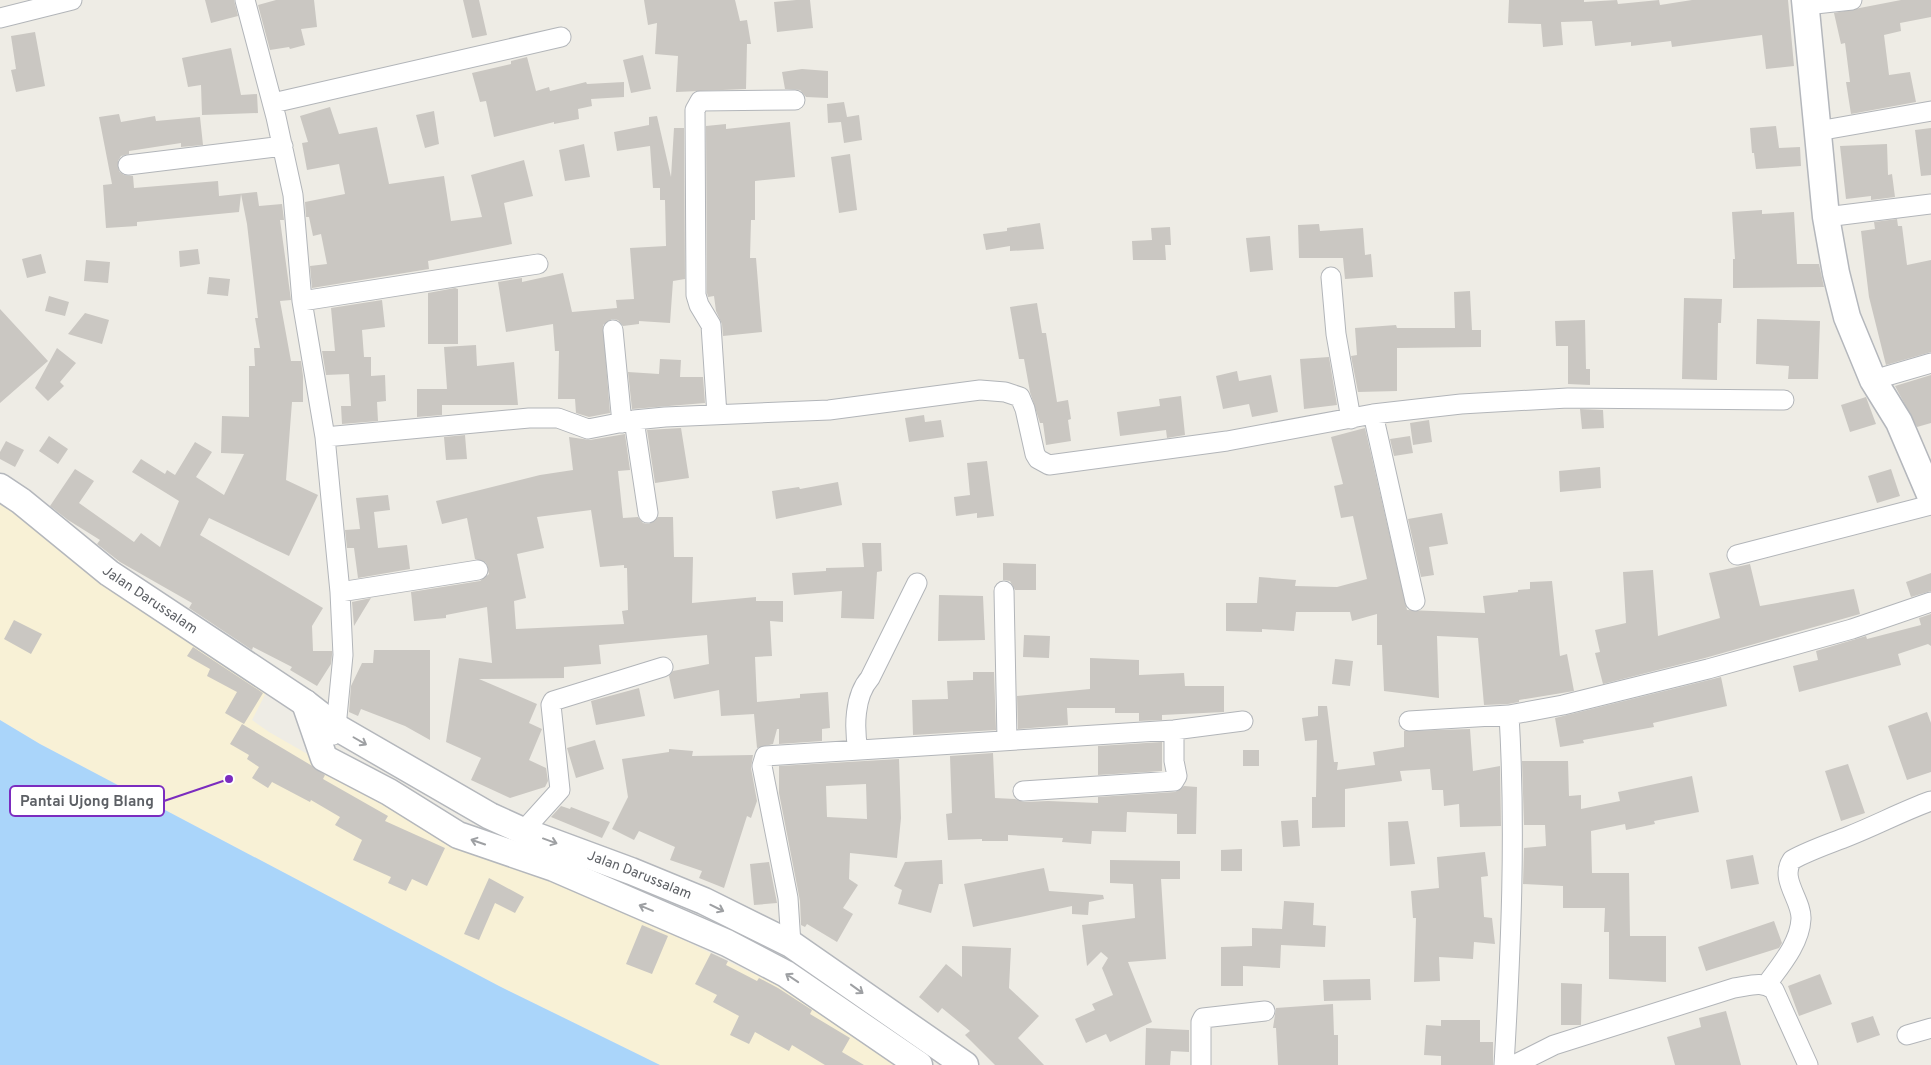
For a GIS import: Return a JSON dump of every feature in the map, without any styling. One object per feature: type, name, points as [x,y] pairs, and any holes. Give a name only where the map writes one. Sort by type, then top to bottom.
[{"type":"street","points":[[0,18],[72,0]]},
{"type":"street","points":[[1852,0],[1806,2],[1826,217],[1836,273],[1847,317],[1873,380],[1899,422],[1931,498]]},
{"type":"street","points":[[250,1],[293,195],[302,301],[325,437],[340,592],[343,655],[336,727],[324,758]]},
{"type":"street","points":[[273,103],[561,37]]},
{"type":"street","points":[[717,415],[711,325],[696,296],[695,110],[700,102],[795,100]]},
{"type":"street","points":[[1818,131],[1931,111]]},
{"type":"street","points":[[128,165],[283,146]]},
{"type":"street","points":[[1826,217],[1931,204]]},
{"type":"street","points":[[302,301],[538,264]]},
{"type":"street","points":[[1331,277],[1336,334],[1350,420]]},
{"type":"street","points":[[613,330],[628,422],[648,513]]},
{"type":"street","points":[[1873,380],[1931,363]]},
{"type":"street","points":[[325,437],[529,418],[558,418],[588,429],[628,422],[717,415],[829,410],[980,390],[1005,392],[1020,397],[1025,409],[1035,454],[1038,459],[1049,465],[1227,441],[1350,420],[1373,414],[1462,404],[1568,398],[1784,400]]},
{"type":"street","points":[[1373,414],[1415,601]]},
{"type":"street","name":"Jalan Darussalam","points":[[0,487],[21,501],[109,573],[306,703],[336,727],[490,816],[523,831],[631,871],[704,901],[791,944],[965,1065]]},
{"type":"street","points":[[1737,555],[1931,505]]},
{"type":"street","points":[[340,592],[478,570]]},
{"type":"street","points":[[858,750],[856,717],[864,684],[870,678],[917,583]]},
{"type":"street","points":[[1004,591],[1007,740]]},
{"type":"street","points":[[1409,721],[1509,715],[1562,705],[1708,669],[1852,629],[1931,602]]},
{"type":"street","points":[[523,831],[560,790],[551,705],[553,701],[663,667]]},
{"type":"street","points":[[306,703],[324,758]]},
{"type":"street","points":[[1504,1065],[1511,953],[1514,796],[1509,715]]},
{"type":"street","points":[[791,944],[788,898],[762,766],[763,759],[771,754],[1174,730],[1243,721]]},
{"type":"street","points":[[1023,791],[1174,781],[1177,776],[1174,761],[1174,730]]},
{"type":"street","name":"Jalan Darussalam","points":[[324,758],[388,792],[458,835],[554,868],[735,947],[786,974],[919,1065]]},
{"type":"street","points":[[1767,984],[1782,963],[1799,932],[1802,918],[1787,873],[1792,860],[1812,848],[1848,836],[1900,812],[1931,801]]},
{"type":"street","points":[[1514,1065],[1554,1045],[1734,988],[1767,984],[1774,990],[1808,1065]]},
{"type":"street","points":[[1202,1065],[1200,1022],[1203,1018],[1265,1011]]},
{"type":"street","points":[[1907,1035],[1931,1028]]},
{"type":"sand","points":[[0,502],[270,685],[252,720],[269,732],[412,814],[545,873],[781,987],[900,1065],[660,1065],[499,986],[40,744],[0,720]]},
{"type":"water","points":[[0,720],[40,744],[499,986],[660,1065],[0,1065]]},
{"type":"building","points":[[205,0],[234,0],[238,16],[211,23]]},
{"type":"building","points":[[276,0],[314,0],[317,27],[301,29],[305,45],[290,49],[289,47],[270,50],[258,5]]},
{"type":"building","points":[[463,0],[479,0],[487,35],[472,38]]},
{"type":"building","points":[[644,0],[735,0],[740,21],[747,20],[751,44],[747,44],[746,89],[676,92],[678,56],[655,54],[657,23],[648,25]]},
{"type":"building","points":[[810,0],[813,28],[777,32],[774,2]]},
{"type":"building","points":[[1509,0],[1584,0],[1584,2],[1617,0],[1618,4],[1659,0],[1660,5],[1692,0],[1788,0],[1794,66],[1766,69],[1762,35],[1672,47],[1671,41],[1631,46],[1631,42],[1595,46],[1592,21],[1561,22],[1563,45],[1543,47],[1541,24],[1508,23]]},
{"type":"building","points":[[1901,0],[1931,0],[1931,17],[1900,23],[1901,31],[1884,35],[1889,75],[1910,72],[1916,102],[1851,114],[1846,82],[1850,82],[1845,43],[1841,44],[1834,13]]},
{"type":"building","points":[[35,32],[45,86],[16,92],[11,70],[16,69],[11,36]]},
{"type":"building","points":[[231,48],[241,95],[257,94],[258,113],[202,115],[201,85],[188,87],[182,58]]},
{"type":"building","points":[[643,55],[651,89],[631,93],[623,60]]},
{"type":"building","points":[[527,57],[536,91],[549,87],[550,91],[586,82],[587,84],[624,82],[624,97],[591,99],[592,106],[578,109],[579,119],[554,124],[554,122],[494,137],[486,101],[480,102],[472,73],[511,64],[511,61]]},
{"type":"building","points":[[802,69],[828,71],[828,98],[806,97],[800,90],[785,89],[782,72]]},
{"type":"building","points":[[844,102],[847,117],[859,115],[862,140],[844,143],[841,122],[828,123],[827,104]]},
{"type":"building","points":[[330,107],[339,134],[377,127],[389,184],[444,176],[451,221],[482,217],[471,175],[524,160],[533,196],[504,203],[512,244],[428,261],[429,269],[312,288],[310,266],[327,264],[321,234],[313,236],[309,217],[306,217],[305,202],[345,194],[339,164],[307,170],[302,143],[308,142],[300,116]]},
{"type":"building","points":[[434,111],[439,144],[425,148],[416,115]]},
{"type":"building","points":[[119,114],[121,122],[155,116],[156,121],[200,117],[203,145],[181,147],[181,143],[129,151],[129,154],[121,156],[118,161],[119,171],[124,175],[133,176],[134,188],[218,181],[219,196],[257,192],[259,206],[282,204],[284,220],[280,220],[291,300],[280,301],[291,361],[301,361],[303,376],[303,402],[292,402],[286,480],[318,495],[289,556],[209,518],[200,535],[323,608],[312,626],[313,651],[332,651],[332,655],[331,664],[317,686],[290,670],[292,667],[253,647],[252,650],[189,608],[192,603],[120,562],[97,544],[100,540],[50,506],[75,469],[94,481],[79,503],[134,542],[141,533],[160,547],[179,501],[132,472],[141,459],[165,474],[167,470],[175,475],[195,442],[212,452],[196,477],[224,495],[244,454],[221,453],[222,416],[249,417],[249,366],[255,366],[254,348],[260,348],[255,318],[258,318],[247,224],[241,194],[239,212],[137,222],[137,226],[106,228],[103,185],[112,184],[99,117]]},
{"type":"building","points":[[657,116],[671,177],[674,128],[684,128],[685,279],[673,281],[670,323],[639,321],[639,324],[623,326],[618,320],[612,319],[603,325],[610,413],[589,417],[576,413],[575,399],[558,399],[559,351],[555,351],[553,324],[506,332],[498,282],[522,278],[522,282],[563,273],[572,312],[617,308],[616,300],[634,299],[630,248],[666,246],[665,200],[660,200],[660,188],[653,188],[650,146],[617,151],[614,132],[649,125],[649,117]]},
{"type":"building","points":[[790,122],[795,177],[755,181],[755,220],[751,220],[750,258],[756,258],[762,332],[723,336],[722,324],[716,311],[714,296],[708,297],[707,293],[706,126],[726,124],[726,129]]},
{"type":"building","points":[[1776,126],[1779,148],[1800,147],[1801,166],[1756,169],[1754,153],[1752,153],[1750,128]]},
{"type":"building","points":[[1931,128],[1931,175],[1921,176],[1915,130]]},
{"type":"building","points":[[584,144],[590,177],[565,181],[559,150]]},
{"type":"building","points":[[1887,144],[1888,175],[1892,174],[1895,197],[1871,200],[1871,196],[1846,199],[1840,146]]},
{"type":"building","points":[[850,154],[857,210],[839,213],[831,157]]},
{"type":"building","points":[[1762,210],[1762,214],[1794,212],[1797,264],[1819,264],[1824,287],[1733,288],[1733,259],[1735,259],[1732,212]]},
{"type":"building","points":[[1897,219],[1898,226],[1902,226],[1907,265],[1931,260],[1931,352],[1886,365],[1869,297],[1861,231],[1875,229],[1874,222]]},
{"type":"building","points":[[1040,223],[1044,249],[1010,251],[1010,246],[986,250],[983,234],[1007,231],[1007,228]]},
{"type":"building","points":[[1319,224],[1320,231],[1363,228],[1365,255],[1371,254],[1373,277],[1345,279],[1343,258],[1299,258],[1298,225]]},
{"type":"building","points":[[1170,227],[1171,245],[1165,245],[1166,260],[1133,260],[1132,241],[1152,240],[1151,228]]},
{"type":"building","points":[[1270,236],[1273,270],[1250,272],[1246,238]]},
{"type":"building","points":[[198,249],[200,264],[180,267],[179,251]]},
{"type":"building","points":[[41,254],[46,273],[27,278],[22,259]]},
{"type":"building","points":[[86,260],[110,262],[108,283],[84,281]]},
{"type":"building","points":[[209,277],[230,279],[228,296],[207,294]]},
{"type":"building","points":[[458,289],[458,344],[428,344],[428,293]]},
{"type":"building","points":[[1470,291],[1472,330],[1481,330],[1481,347],[1397,348],[1397,391],[1358,392],[1351,356],[1357,355],[1355,328],[1396,325],[1397,328],[1455,328],[1454,292]]},
{"type":"building","points":[[49,296],[69,302],[65,316],[45,311]]},
{"type":"building","points":[[1684,298],[1722,299],[1721,323],[1718,323],[1717,380],[1682,379]]},
{"type":"building","points":[[382,300],[385,327],[362,330],[364,357],[371,357],[371,376],[385,375],[386,401],[377,402],[378,421],[342,424],[341,406],[351,406],[349,374],[326,375],[322,351],[335,351],[331,308]]},
{"type":"building","points":[[1037,303],[1042,333],[1046,333],[1057,402],[1068,400],[1071,419],[1068,420],[1071,441],[1046,445],[1043,423],[1040,423],[1030,392],[1024,359],[1019,359],[1010,307]]},
{"type":"building","points":[[0,309],[48,361],[0,403]]},
{"type":"building","points":[[85,313],[109,320],[102,344],[68,334]]},
{"type":"building","points":[[1757,319],[1820,321],[1818,379],[1788,379],[1789,366],[1756,364]]},
{"type":"building","points":[[1585,320],[1586,369],[1590,369],[1590,385],[1568,384],[1568,346],[1556,346],[1555,321]]},
{"type":"building","points":[[476,345],[477,366],[514,362],[518,405],[442,405],[442,415],[417,417],[417,389],[447,389],[444,347]]},
{"type":"building","points":[[57,348],[76,363],[60,382],[64,386],[48,401],[35,388]]},
{"type":"building","points":[[1329,357],[1337,405],[1304,409],[1300,359]]},
{"type":"building","points":[[660,359],[681,360],[680,377],[703,377],[705,403],[632,409],[628,372],[659,374]]},
{"type":"building","points":[[1237,371],[1239,381],[1271,375],[1278,412],[1252,417],[1249,404],[1223,409],[1216,376]]},
{"type":"building","points":[[1931,375],[1931,423],[1917,427],[1895,386]]},
{"type":"building","points":[[1181,396],[1185,435],[1167,438],[1166,430],[1120,436],[1117,412],[1160,406],[1159,399]]},
{"type":"building","points":[[1866,397],[1876,424],[1850,432],[1841,405]]},
{"type":"building","points":[[1580,409],[1603,410],[1604,428],[1582,429]]},
{"type":"building","points":[[924,415],[925,422],[941,420],[944,437],[909,442],[905,418]]},
{"type":"building","points":[[1429,420],[1432,442],[1413,445],[1410,423]]},
{"type":"building","points":[[681,428],[689,478],[655,483],[647,430]]},
{"type":"building","points":[[1365,428],[1407,610],[1485,613],[1483,596],[1530,589],[1530,582],[1552,581],[1560,656],[1567,654],[1574,691],[1519,700],[1519,702],[1508,704],[1484,705],[1478,638],[1437,636],[1439,698],[1384,691],[1382,645],[1377,645],[1377,614],[1352,621],[1350,612],[1296,612],[1294,631],[1262,629],[1262,632],[1226,631],[1226,603],[1257,603],[1259,577],[1296,580],[1295,586],[1337,587],[1367,579],[1353,516],[1341,518],[1334,486],[1343,484],[1331,437]]},
{"type":"building","points":[[625,434],[630,470],[618,471],[623,518],[638,517],[643,523],[649,524],[658,517],[673,517],[674,557],[693,557],[692,603],[756,597],[756,601],[783,601],[783,622],[770,621],[772,656],[755,657],[757,702],[800,698],[800,694],[828,692],[830,728],[822,729],[822,741],[779,744],[779,729],[777,729],[773,744],[757,748],[754,714],[721,716],[719,690],[674,699],[669,676],[673,671],[709,664],[707,635],[599,645],[601,664],[564,667],[564,678],[479,679],[537,704],[529,723],[542,729],[529,760],[546,768],[548,781],[545,787],[510,798],[471,780],[481,758],[446,742],[459,658],[492,663],[487,607],[446,615],[446,618],[414,621],[411,592],[480,581],[489,574],[486,563],[475,559],[467,518],[442,524],[436,501],[540,475],[573,470],[569,437],[590,440]],"holes":[[[591,510],[600,567],[624,565],[624,568],[627,568],[628,610],[622,611],[624,624],[516,629],[514,601],[526,598],[517,554],[544,548],[537,517]]]},
{"type":"building","points":[[465,435],[467,459],[446,460],[444,437]]},
{"type":"building","points":[[49,436],[68,449],[58,464],[39,451]]},
{"type":"building","points":[[1410,436],[1413,453],[1394,456],[1390,439]]},
{"type":"building","points":[[6,441],[24,450],[15,467],[0,459],[0,452]]},
{"type":"building","points":[[987,461],[994,516],[977,518],[977,513],[956,516],[954,497],[970,495],[967,463]]},
{"type":"building","points":[[1600,467],[1601,488],[1560,492],[1559,471]]},
{"type":"building","points":[[1891,469],[1900,496],[1877,503],[1868,476]]},
{"type":"building","points":[[838,482],[842,505],[776,519],[772,491],[799,487],[800,489]]},
{"type":"building","points":[[388,495],[390,510],[374,512],[378,548],[407,545],[410,569],[358,578],[354,548],[347,548],[345,530],[360,529],[356,498]]},
{"type":"building","points":[[1442,513],[1448,544],[1429,547],[1434,575],[1421,577],[1408,519]]},
{"type":"building","points":[[862,543],[881,543],[882,571],[877,572],[874,619],[841,618],[842,591],[794,595],[792,573],[826,571],[826,568],[864,567]]},
{"type":"building","points":[[1003,563],[1036,564],[1036,590],[1015,590],[1010,581],[1003,580]]},
{"type":"building","points":[[1750,564],[1760,606],[1854,589],[1860,614],[1705,658],[1603,684],[1595,653],[1600,652],[1595,630],[1626,623],[1623,572],[1653,570],[1658,636],[1720,618],[1709,573]]},
{"type":"building","points":[[1931,573],[1931,591],[1911,597],[1906,582]]},
{"type":"building","points":[[939,595],[983,596],[985,640],[938,641]]},
{"type":"building","points":[[371,598],[363,611],[354,626],[352,602]]},
{"type":"building","points":[[1931,614],[1931,646],[1928,644],[1898,654],[1901,665],[1799,692],[1793,666],[1818,660],[1816,651],[1866,636],[1867,639],[1921,625],[1919,618]]},
{"type":"building","points":[[14,620],[42,634],[31,654],[4,639]]},
{"type":"building","points":[[1024,635],[1050,636],[1049,658],[1023,657]]},
{"type":"building","points":[[193,647],[263,693],[244,724],[225,713],[237,692],[207,676],[210,669],[187,656]]},
{"type":"building","points":[[374,650],[430,650],[430,740],[405,726],[361,709],[358,716],[349,712],[351,686],[362,663],[373,663]]},
{"type":"building","points":[[1090,658],[1139,660],[1139,675],[1184,673],[1185,686],[1224,686],[1224,712],[1162,715],[1162,720],[1139,721],[1139,713],[1115,713],[1115,708],[1067,708],[1068,725],[1018,729],[1017,696],[1090,689]]},
{"type":"building","points":[[1335,659],[1353,661],[1350,686],[1332,684]]},
{"type":"building","points":[[973,672],[994,672],[996,730],[913,735],[912,700],[948,699],[947,681],[973,680]]},
{"type":"building","points":[[1721,677],[1727,706],[1653,723],[1654,727],[1583,740],[1584,743],[1560,747],[1555,718]]},
{"type":"building","points":[[639,688],[645,716],[596,725],[591,701]]},
{"type":"building","points":[[1318,706],[1327,706],[1334,762],[1338,762],[1337,770],[1375,765],[1373,752],[1404,747],[1404,731],[1470,729],[1473,771],[1500,766],[1501,826],[1460,827],[1459,804],[1444,806],[1443,790],[1432,790],[1430,769],[1400,771],[1402,781],[1345,789],[1345,827],[1312,828],[1312,797],[1316,797],[1317,740],[1305,741],[1302,718],[1318,716]]},
{"type":"building","points":[[1927,712],[1931,723],[1931,772],[1907,780],[1888,726]]},
{"type":"building","points":[[242,724],[314,767],[325,775],[323,779],[388,816],[385,821],[445,848],[427,886],[412,879],[406,891],[388,883],[391,877],[353,860],[362,840],[335,825],[340,817],[311,800],[310,802],[272,782],[268,788],[252,778],[259,767],[247,759],[249,755],[230,744]]},
{"type":"building","points":[[595,740],[604,769],[576,778],[567,748]]},
{"type":"building","points":[[1162,742],[1162,771],[1098,775],[1098,746]]},
{"type":"building","points":[[669,749],[693,751],[692,756],[753,755],[751,768],[757,801],[751,818],[747,816],[724,888],[699,878],[702,871],[670,860],[675,847],[639,831],[634,840],[612,829],[628,797],[622,759],[669,752]]},
{"type":"building","points":[[1243,750],[1259,750],[1259,766],[1243,766]]},
{"type":"building","points":[[993,753],[995,798],[1015,799],[1024,802],[1098,803],[1098,797],[1175,792],[1184,786],[1197,787],[1196,834],[1177,834],[1177,814],[1127,812],[1126,832],[1092,831],[1091,844],[1062,842],[1063,838],[1008,835],[1008,841],[982,841],[982,839],[948,840],[946,814],[952,813],[950,756]]},
{"type":"building","points":[[899,759],[901,818],[897,858],[850,853],[849,879],[858,885],[843,908],[853,914],[837,942],[807,924],[805,927],[801,925],[800,901],[779,793],[779,766]],"holes":[[[866,784],[867,819],[827,817],[826,786]]]},
{"type":"building","points":[[1522,761],[1568,761],[1569,796],[1581,795],[1581,809],[1620,801],[1618,792],[1692,776],[1699,812],[1654,821],[1655,824],[1626,830],[1625,824],[1591,831],[1592,873],[1629,873],[1630,936],[1666,936],[1666,982],[1609,979],[1609,932],[1604,932],[1605,908],[1563,908],[1563,886],[1523,884],[1524,848],[1546,846],[1545,825],[1524,825]]},
{"type":"building","points":[[1848,764],[1865,813],[1841,821],[1825,771]]},
{"type":"building","points":[[561,806],[570,809],[571,807],[610,822],[602,838],[551,817]]},
{"type":"building","points":[[1298,820],[1300,846],[1283,847],[1281,821]]},
{"type":"building","points":[[1408,821],[1415,864],[1390,866],[1388,822]]},
{"type":"building","points":[[1242,849],[1242,871],[1221,871],[1221,850]]},
{"type":"building","points":[[1485,852],[1488,876],[1481,877],[1484,917],[1492,918],[1495,944],[1474,942],[1473,959],[1439,957],[1440,981],[1414,982],[1416,918],[1413,918],[1411,891],[1439,888],[1437,857]]},
{"type":"building","points":[[1753,855],[1759,884],[1731,889],[1726,860]]},
{"type":"building","points":[[942,860],[943,884],[939,884],[931,913],[898,904],[902,890],[894,886],[905,862]]},
{"type":"building","points":[[1110,860],[1180,861],[1180,879],[1161,879],[1166,959],[1128,962],[1152,1022],[1110,1042],[1106,1034],[1086,1043],[1075,1019],[1095,1010],[1092,1004],[1113,995],[1102,968],[1108,958],[1101,952],[1087,966],[1082,925],[1135,918],[1133,884],[1110,883]]},
{"type":"building","points":[[769,862],[777,903],[754,905],[750,864]]},
{"type":"building","points":[[1044,868],[1049,891],[1103,895],[1104,899],[1089,902],[1088,915],[1072,914],[1072,906],[973,927],[964,884]]},
{"type":"building","points":[[489,878],[524,897],[515,913],[495,903],[479,940],[464,934]]},
{"type":"building","points":[[1284,901],[1314,903],[1313,925],[1326,926],[1325,947],[1281,945],[1280,968],[1243,966],[1243,986],[1221,986],[1221,947],[1252,946],[1252,928],[1282,929]]},
{"type":"building","points":[[1774,921],[1782,943],[1779,948],[1706,971],[1698,947]]},
{"type":"building","points":[[642,925],[668,936],[652,974],[626,964]]},
{"type":"building","points":[[962,946],[1011,948],[1009,988],[1039,1016],[1018,1038],[1044,1065],[995,1065],[965,1035],[970,1031],[942,1008],[938,1013],[919,997],[946,964],[962,977]]},
{"type":"building","points":[[711,953],[728,961],[726,965],[757,981],[759,978],[812,1010],[810,1014],[850,1038],[842,1052],[864,1065],[825,1065],[792,1045],[789,1051],[755,1032],[749,1044],[730,1035],[739,1016],[713,1002],[717,995],[695,984]]},
{"type":"building","points":[[1820,974],[1832,1004],[1799,1016],[1788,986]]},
{"type":"building","points":[[1370,979],[1371,1000],[1324,1001],[1323,980]]},
{"type":"building","points":[[1561,983],[1582,984],[1581,1025],[1561,1025]]},
{"type":"building","points":[[1333,1004],[1334,1035],[1338,1035],[1338,1065],[1278,1065],[1276,1028],[1273,1028],[1276,1008]]},
{"type":"building","points":[[1726,1011],[1741,1065],[1675,1065],[1667,1037],[1701,1027],[1699,1018]]},
{"type":"building","points":[[1873,1016],[1880,1035],[1857,1043],[1851,1023]]},
{"type":"building","points":[[1441,1020],[1480,1020],[1480,1042],[1493,1042],[1493,1065],[1441,1065],[1441,1056],[1424,1055],[1426,1025],[1441,1026]]},
{"type":"building","points":[[1146,1028],[1189,1030],[1189,1052],[1171,1051],[1170,1065],[1145,1065]]},
{"type":"place","name":"Pantai Ujong Blang","points":[[229,779]]}]
